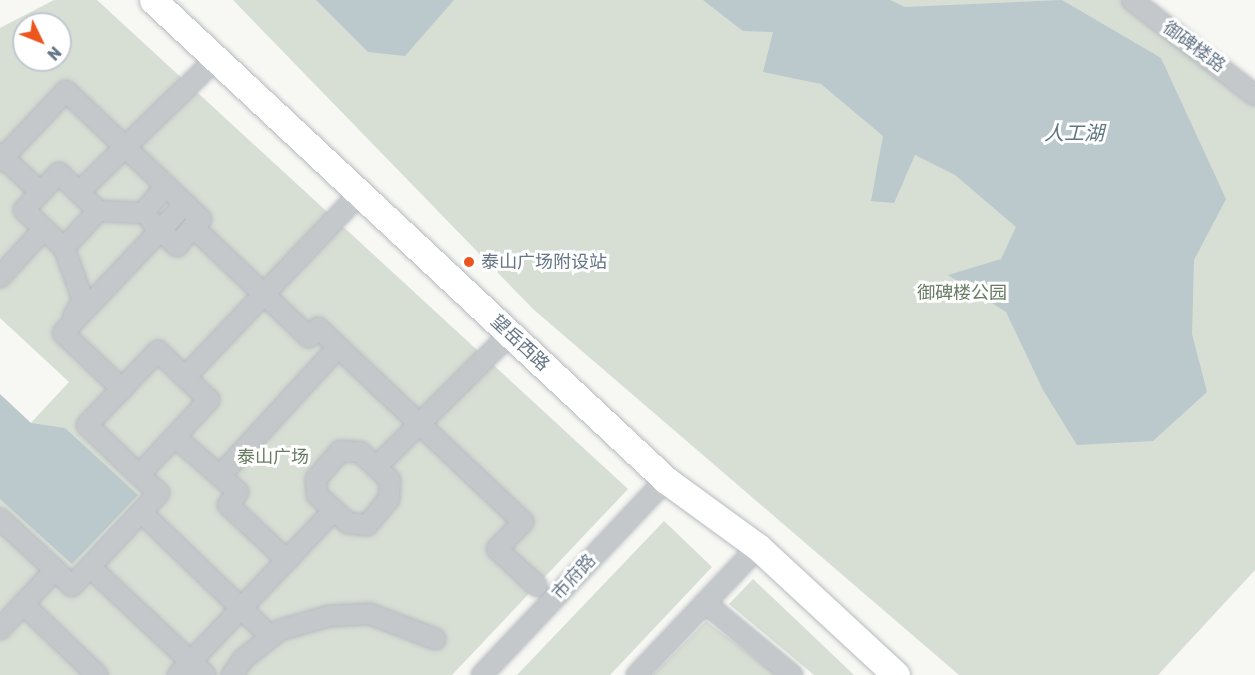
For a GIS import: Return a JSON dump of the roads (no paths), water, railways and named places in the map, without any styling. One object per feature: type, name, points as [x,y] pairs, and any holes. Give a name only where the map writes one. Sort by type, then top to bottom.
[{"type":"street","name":"望岳西路","points":[[153,0],[666,480],[758,547],[896,675]]},
{"type":"street","name":"御碑楼路","points":[[1132,0],[1255,95]]},
{"type":"street","points":[[78,192],[122,144],[216,59]]},
{"type":"street","points":[[40,192],[1,158],[66,91],[201,219],[177,246],[143,213],[98,211],[59,173],[24,210],[64,248],[83,300],[63,333]]},
{"type":"street","points":[[143,213],[166,186]]},
{"type":"street","points":[[185,377],[360,194]]},
{"type":"street","points":[[63,333],[185,204]]},
{"type":"street","points":[[64,248],[98,211]]},
{"type":"street","points":[[193,227],[309,337],[318,328],[523,522],[497,549],[537,586]]},
{"type":"street","points":[[0,277],[44,229]]},
{"type":"street","points":[[63,333],[122,388]]},
{"type":"street","points":[[376,467],[510,334]]},
{"type":"street","points":[[220,476],[338,347]]},
{"type":"street","points":[[0,519],[72,586],[90,567],[159,493],[87,425],[158,351],[209,400],[140,475]]},
{"type":"street","points":[[175,437],[238,492],[228,505],[287,560]]},
{"type":"street","points":[[340,451],[360,452],[390,480],[389,499],[367,525],[348,523],[334,510],[317,495],[316,478],[340,451]]},
{"type":"street","name":"市府路","points":[[482,675],[666,480]]},
{"type":"street","points":[[184,668],[334,510]]},
{"type":"street","points":[[141,512],[271,637]]},
{"type":"street","points":[[637,675],[758,547]]},
{"type":"street","points":[[90,567],[184,668],[205,675]]},
{"type":"street","points":[[0,629],[55,570]]},
{"type":"street","points":[[705,603],[792,675]]},
{"type":"street","points":[[23,604],[85,671]]},
{"type":"street","points":[[232,675],[271,637],[329,616],[370,614],[435,639]]},
{"type":"water","points":[[316,0],[454,0],[405,56],[368,52]]},
{"type":"water","name":"人工湖","points":[[703,0],[890,0],[905,7],[1062,0],[1161,58],[1226,199],[1194,260],[1192,334],[1207,392],[1153,441],[1077,445],[1043,390],[1006,312],[948,275],[1001,259],[1016,227],[955,175],[915,155],[894,203],[871,201],[883,136],[821,84],[763,72],[773,32],[743,31]]},
{"type":"water","points":[[0,394],[31,423],[65,428],[138,495],[72,564],[0,499]]},
{"type":"place","name":"泰山广场附设站","points":[[469,262]]},
{"type":"park label","name":"御碑楼公园","points":[[962,293]]},
{"type":"park label","name":"泰山广场","points":[[273,457]]}]
